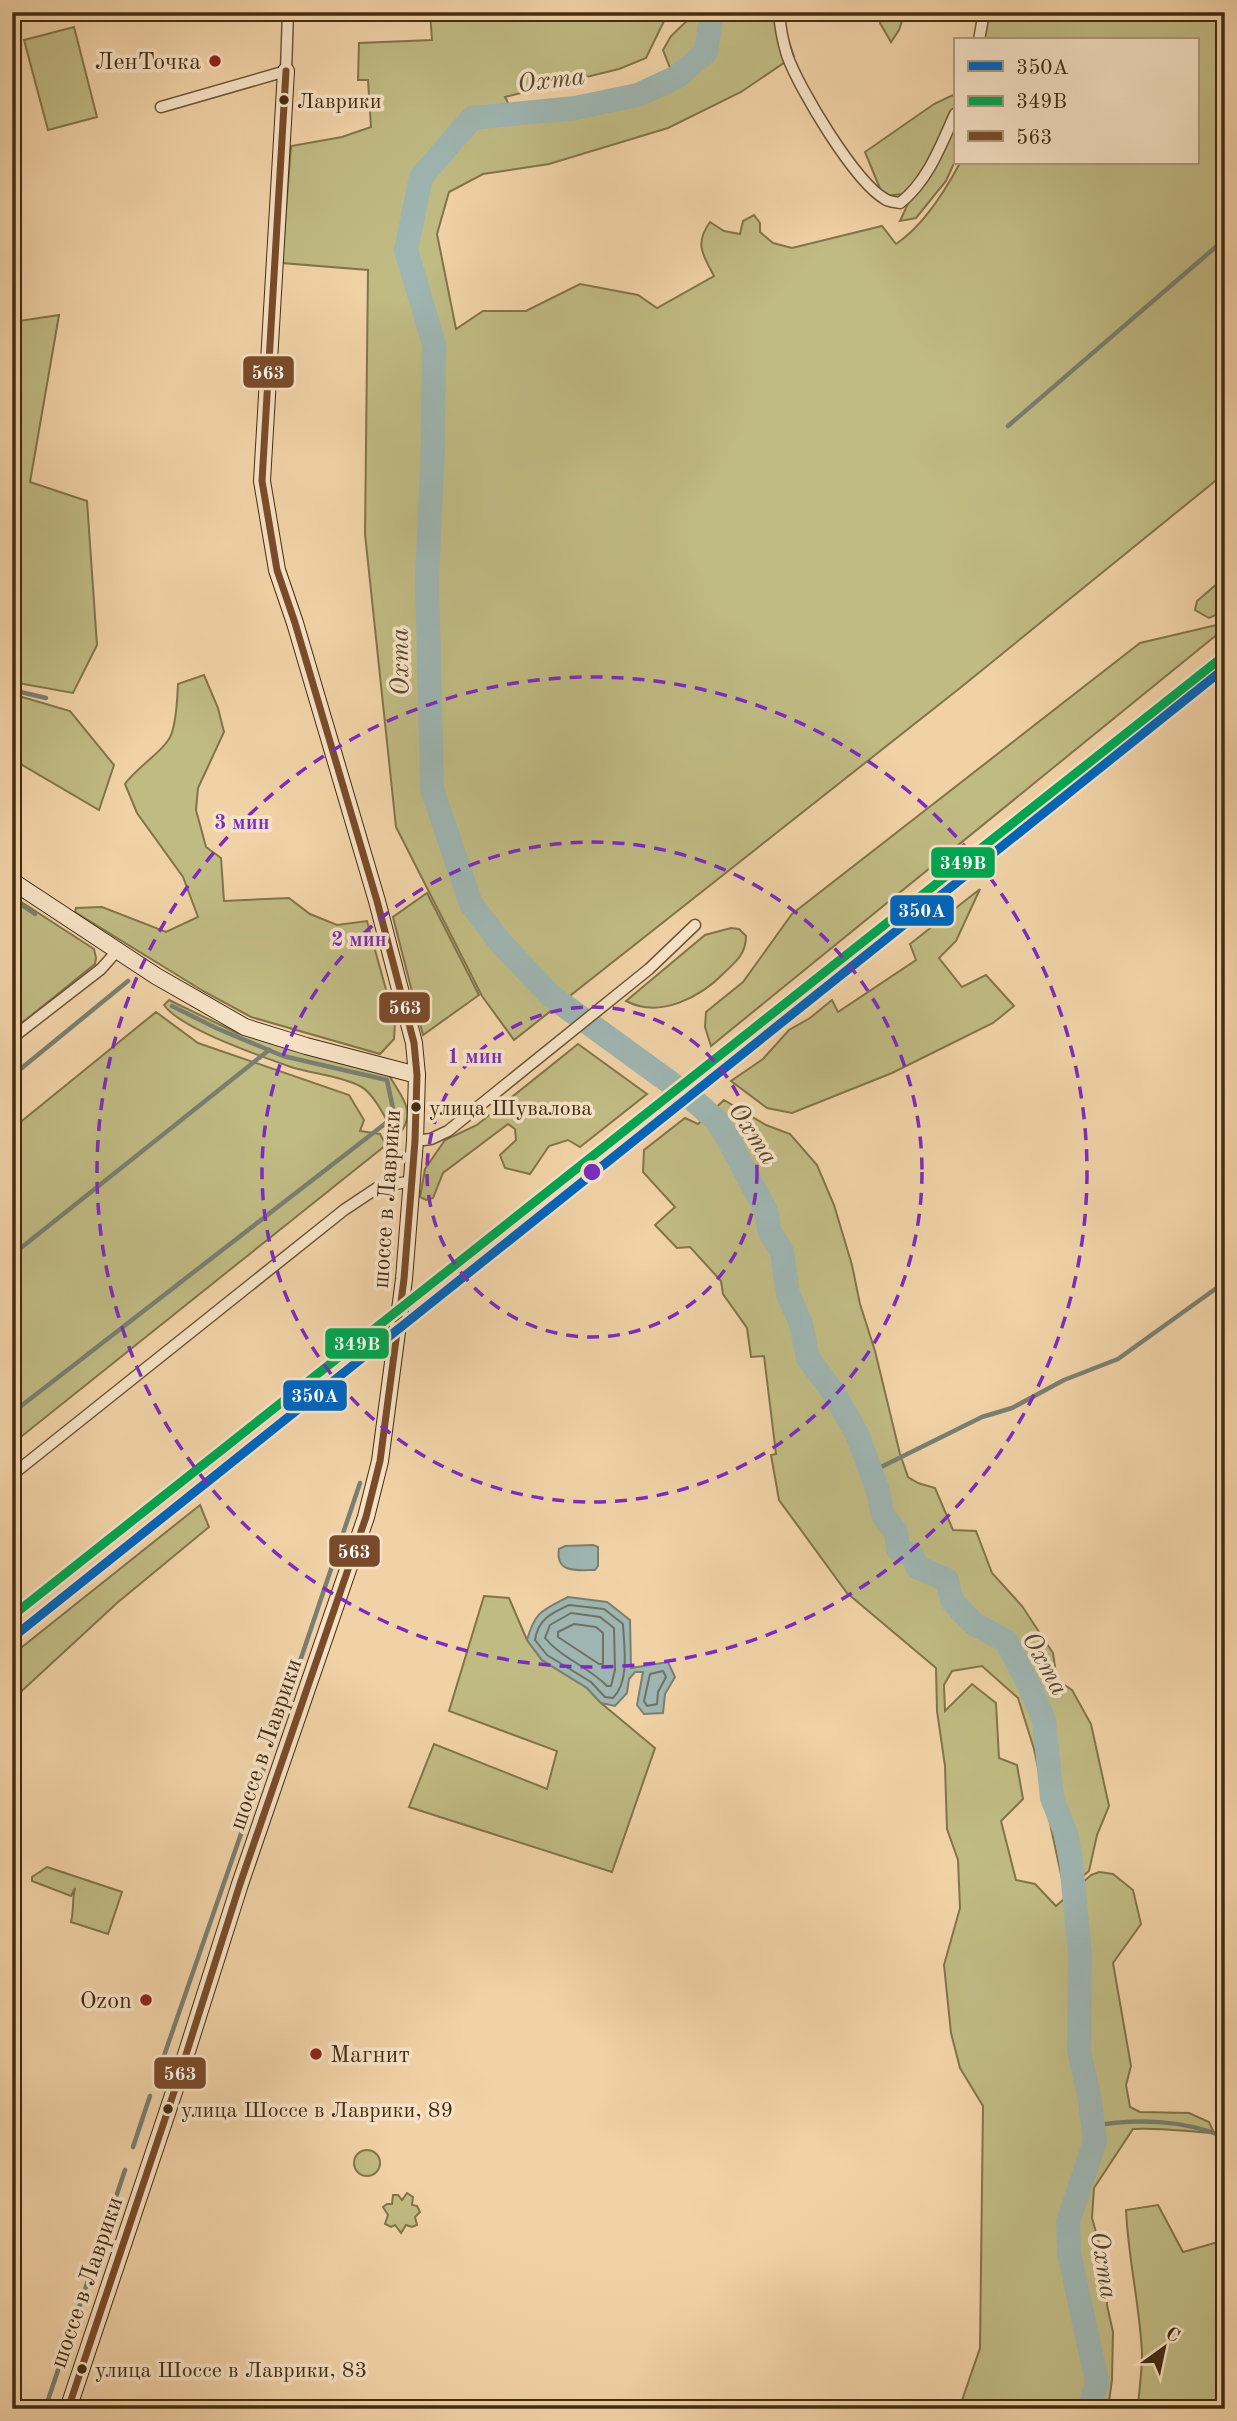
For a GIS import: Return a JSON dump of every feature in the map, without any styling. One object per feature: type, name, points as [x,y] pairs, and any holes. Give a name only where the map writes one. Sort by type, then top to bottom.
[{"type":"street","points":[[161,107],[286,71],[288,12]]},
{"type":"street","points":[[779,12],[788,56],[818,115],[853,168],[887,201],[900,202],[913,193],[930,166],[954,116]]},
{"type":"street","points":[[979,38],[984,12]]},
{"type":"street","name":"шоссе в Лаврики","points":[[68,2409],[240,1884],[366,1517],[380,1461],[404,1279],[415,1141],[417,1075],[414,1043],[377,901],[277,570],[262,481],[286,71]]},
{"type":"street","points":[[12,881],[156,976],[245,1027],[417,1075]]},
{"type":"street","points":[[415,1141],[431,1139],[448,1131],[649,969],[695,925]]},
{"type":"street","points":[[12,1038],[101,969],[117,951]]},
{"type":"street","points":[[12,1475],[344,1210],[377,1188],[411,1181]]},
{"type":"shaded area","points":[[430,12],[664,12],[665,19],[646,58],[619,69],[505,97],[519,123],[518,115],[575,110],[639,98],[670,68],[663,50],[671,36],[693,12],[778,12],[794,56],[741,92],[668,128],[549,164],[483,174],[449,192],[437,234],[456,329],[483,311],[526,311],[580,284],[638,295],[657,308],[714,276],[701,243],[710,222],[724,231],[740,234],[743,221],[754,215],[760,223],[760,232],[773,243],[792,248],[882,226],[896,244],[924,218],[959,164],[1198,164],[1198,38],[980,38],[984,12],[1225,12],[1225,473],[960,688],[514,1040],[482,996],[396,827],[365,534],[368,270],[282,263],[291,146],[342,137],[371,127],[368,80],[358,80],[359,43],[432,40]]},
{"type":"shaded area","points":[[881,12],[905,12],[899,30],[891,42],[880,23]]},
{"type":"shaded area","points":[[74,27],[97,117],[48,130],[24,40]]},
{"type":"shaded area","points":[[954,94],[954,163],[946,181],[916,218],[900,221],[913,193],[883,196],[865,152],[934,104]]},
{"type":"shaded area","points":[[59,315],[30,482],[87,501],[97,645],[73,693],[12,682],[12,322]]},
{"type":"shaded area","points":[[1225,577],[1225,611],[1209,618],[1195,610],[1197,601]]},
{"type":"shaded area","points":[[1225,623],[1225,628],[711,1046],[705,1027],[706,1012],[743,982],[792,914],[1140,643]]},
{"type":"shaded area","points":[[204,675],[218,708],[224,732],[198,788],[196,810],[206,847],[221,858],[224,901],[289,898],[310,914],[337,925],[367,921],[395,1022],[394,1039],[380,1054],[251,1017],[203,991],[75,912],[76,908],[102,907],[166,932],[198,917],[183,877],[137,813],[125,784],[168,741],[176,716],[178,684]]},
{"type":"shaded area","points":[[12,694],[70,711],[114,765],[99,810],[12,759]]},
{"type":"shaded area","points":[[980,889],[956,941],[939,958],[962,987],[986,975],[1014,1006],[993,1023],[892,1073],[792,1113],[767,1108],[731,1081],[763,1059],[789,1030],[810,1018],[832,1000],[838,1012],[916,960],[910,944]]},
{"type":"shaded area","points":[[427,893],[479,995],[423,1035],[393,917]]},
{"type":"shaded area","points":[[12,896],[94,949],[96,958],[95,964],[12,1031]]},
{"type":"shaded area","points":[[731,928],[739,929],[746,936],[743,952],[704,990],[679,1003],[652,1008],[626,1001],[705,935]]},
{"type":"shaded area","points":[[169,1000],[237,1033],[389,1075],[406,1104],[405,1126],[399,1134],[394,1134],[375,1101],[360,1086],[343,1079],[288,1066],[203,1032],[173,1014],[164,1005]]},
{"type":"shaded area","points":[[156,1012],[198,1043],[349,1095],[364,1120],[360,1131],[380,1134],[386,1145],[12,1444],[12,1129]]},
{"type":"shaded area","points":[[578,1044],[647,1094],[580,1147],[568,1140],[549,1146],[530,1174],[505,1168],[500,1155],[516,1140],[515,1129],[508,1124],[443,1173],[433,1198],[426,1200],[420,1197],[425,1169],[445,1140],[477,1125]]},
{"type":"shaded area","points":[[724,1100],[766,1125],[790,1134],[817,1165],[834,1205],[852,1265],[860,1304],[908,1477],[935,1488],[953,1530],[976,1531],[992,1573],[1022,1606],[1053,1653],[1057,1680],[1072,1690],[1091,1724],[1109,1806],[1097,1835],[1089,1871],[1069,1888],[1062,1879],[1034,1749],[1018,1698],[982,1666],[952,1671],[944,1685],[945,1711],[972,1684],[996,1703],[999,1758],[1017,1765],[1023,1799],[1001,1821],[1016,1880],[1035,1884],[1056,1906],[1091,1875],[1099,1872],[1113,1874],[1133,1890],[1141,1924],[1113,1963],[1131,2066],[1126,2085],[1130,2107],[1140,2112],[1189,2113],[1209,2122],[1214,2133],[1133,2129],[1094,2188],[1092,2218],[1107,2272],[1107,2305],[1113,2332],[1112,2380],[1108,2409],[959,2409],[980,2348],[983,2106],[960,2068],[951,2033],[944,1965],[960,1908],[958,1860],[947,1829],[945,1766],[937,1711],[936,1668],[847,1593],[779,1500],[771,1455],[776,1454],[764,1356],[751,1357],[747,1328],[723,1294],[721,1281],[690,1247],[677,1248],[655,1225],[675,1207],[643,1172],[644,1150],[685,1118],[698,1124]]},
{"type":"shaded area","points":[[200,1505],[209,1527],[117,1603],[12,1700],[12,1655]]},
{"type":"shaded area","points":[[484,1596],[509,1598],[527,1640],[542,1660],[587,1688],[655,1748],[612,1872],[409,1807],[434,1744],[547,1789],[557,1751],[449,1711]]},
{"type":"shaded area","points":[[47,1867],[122,1892],[108,1934],[71,1922],[75,1888],[71,1896],[32,1881],[32,1877]]},
{"type":"shaded area","points":[[367,2150],[376,2154],[380,2163],[376,2172],[367,2176],[358,2172],[354,2163],[358,2154]]},
{"type":"shaded area","points":[[407,2193],[413,2197],[412,2205],[417,2206],[420,2212],[415,2217],[417,2225],[406,2225],[401,2233],[395,2225],[391,2227],[385,2224],[388,2215],[383,2207],[392,2204],[393,2195],[398,2195],[402,2200]]},
{"type":"shaded area","points":[[1158,2205],[1183,2252],[1225,2240],[1225,2409],[1138,2408],[1142,2354],[1126,2210]]},
{"type":"water","points":[[565,1546],[598,1547],[598,1566],[595,1570],[569,1569],[561,1563],[559,1549]]},
{"type":"water","points":[[568,1597],[607,1602],[630,1620],[631,1668],[668,1662],[675,1677],[665,1694],[663,1713],[644,1714],[637,1705],[643,1672],[635,1672],[629,1679],[627,1693],[615,1706],[601,1703],[587,1688],[542,1660],[527,1640],[530,1630],[541,1612]]},
{"type":"waterway","name":"Охта","points":[[712,12],[706,52],[677,77],[638,95],[575,108],[472,118],[421,177],[406,250],[434,344],[427,580],[432,789],[471,904],[500,942],[551,996],[690,1097],[716,1120],[766,1211],[769,1230],[782,1252],[788,1294],[801,1324],[808,1358],[833,1392],[857,1434],[878,1491],[883,1516],[896,1532],[898,1549],[912,1555],[917,1567],[947,1580],[952,1601],[974,1624],[1006,1641],[1044,1720],[1052,1798],[1066,1834],[1071,1861],[1080,1955],[1079,2051],[1095,2141],[1068,2222],[1069,2253],[1097,2382],[1089,2409]]},
{"type":"waterway","points":[[1008,426],[1225,239]]},
{"type":"waterway","points":[[12,690],[46,698]]},
{"type":"waterway","points":[[12,898],[35,914]]},
{"type":"waterway","points":[[12,1076],[128,981]]},
{"type":"waterway","points":[[172,1006],[283,1056],[387,1080],[397,1128]]},
{"type":"waterway","points":[[12,1255],[269,1050]]},
{"type":"waterway","points":[[12,1413],[395,1116]]},
{"type":"waterway","points":[[871,1472],[982,1417],[1012,1408],[1064,1380],[1118,1359],[1225,1282]]},
{"type":"waterway","points":[[292,1685],[360,1483]]},
{"type":"waterway","points":[[272,1743],[286,1703]]},
{"type":"waterway","points":[[158,2073],[267,1759]]},
{"type":"waterway","points":[[133,2147],[150,2096]]},
{"type":"waterway","points":[[1093,2126],[1160,2122],[1193,2127],[1225,2137]]},
{"type":"waterway","points":[[45,2409],[125,2170]]},
{"type":"transit line","name":"563","points":[[68,2409],[240,1884],[366,1517],[380,1461],[404,1279],[415,1141],[417,1075],[414,1043],[377,901],[277,570],[262,481],[286,71]]},
{"type":"transit line","name":"349В","points":[[12,1616],[1225,655]]},
{"type":"transit line","name":"350А","points":[[12,1638],[1225,668]]},
{"type":"place","name":"ЛенТочка","points":[[215,61]]},
{"type":"place","name":"Лаврики","points":[[284,100]]},
{"type":"place","name":"улица Шувалова","points":[[416,1107]]},
{"type":"place","name":"Ozon","points":[[146,2000]]},
{"type":"place","name":"Магнит","points":[[316,2054]]},
{"type":"place","name":"улица Шоссе в Лаврики, 89","points":[[168,2109]]},
{"type":"place","name":"улица Шоссе в Лаврики, 83","points":[[82,2369]]}]
